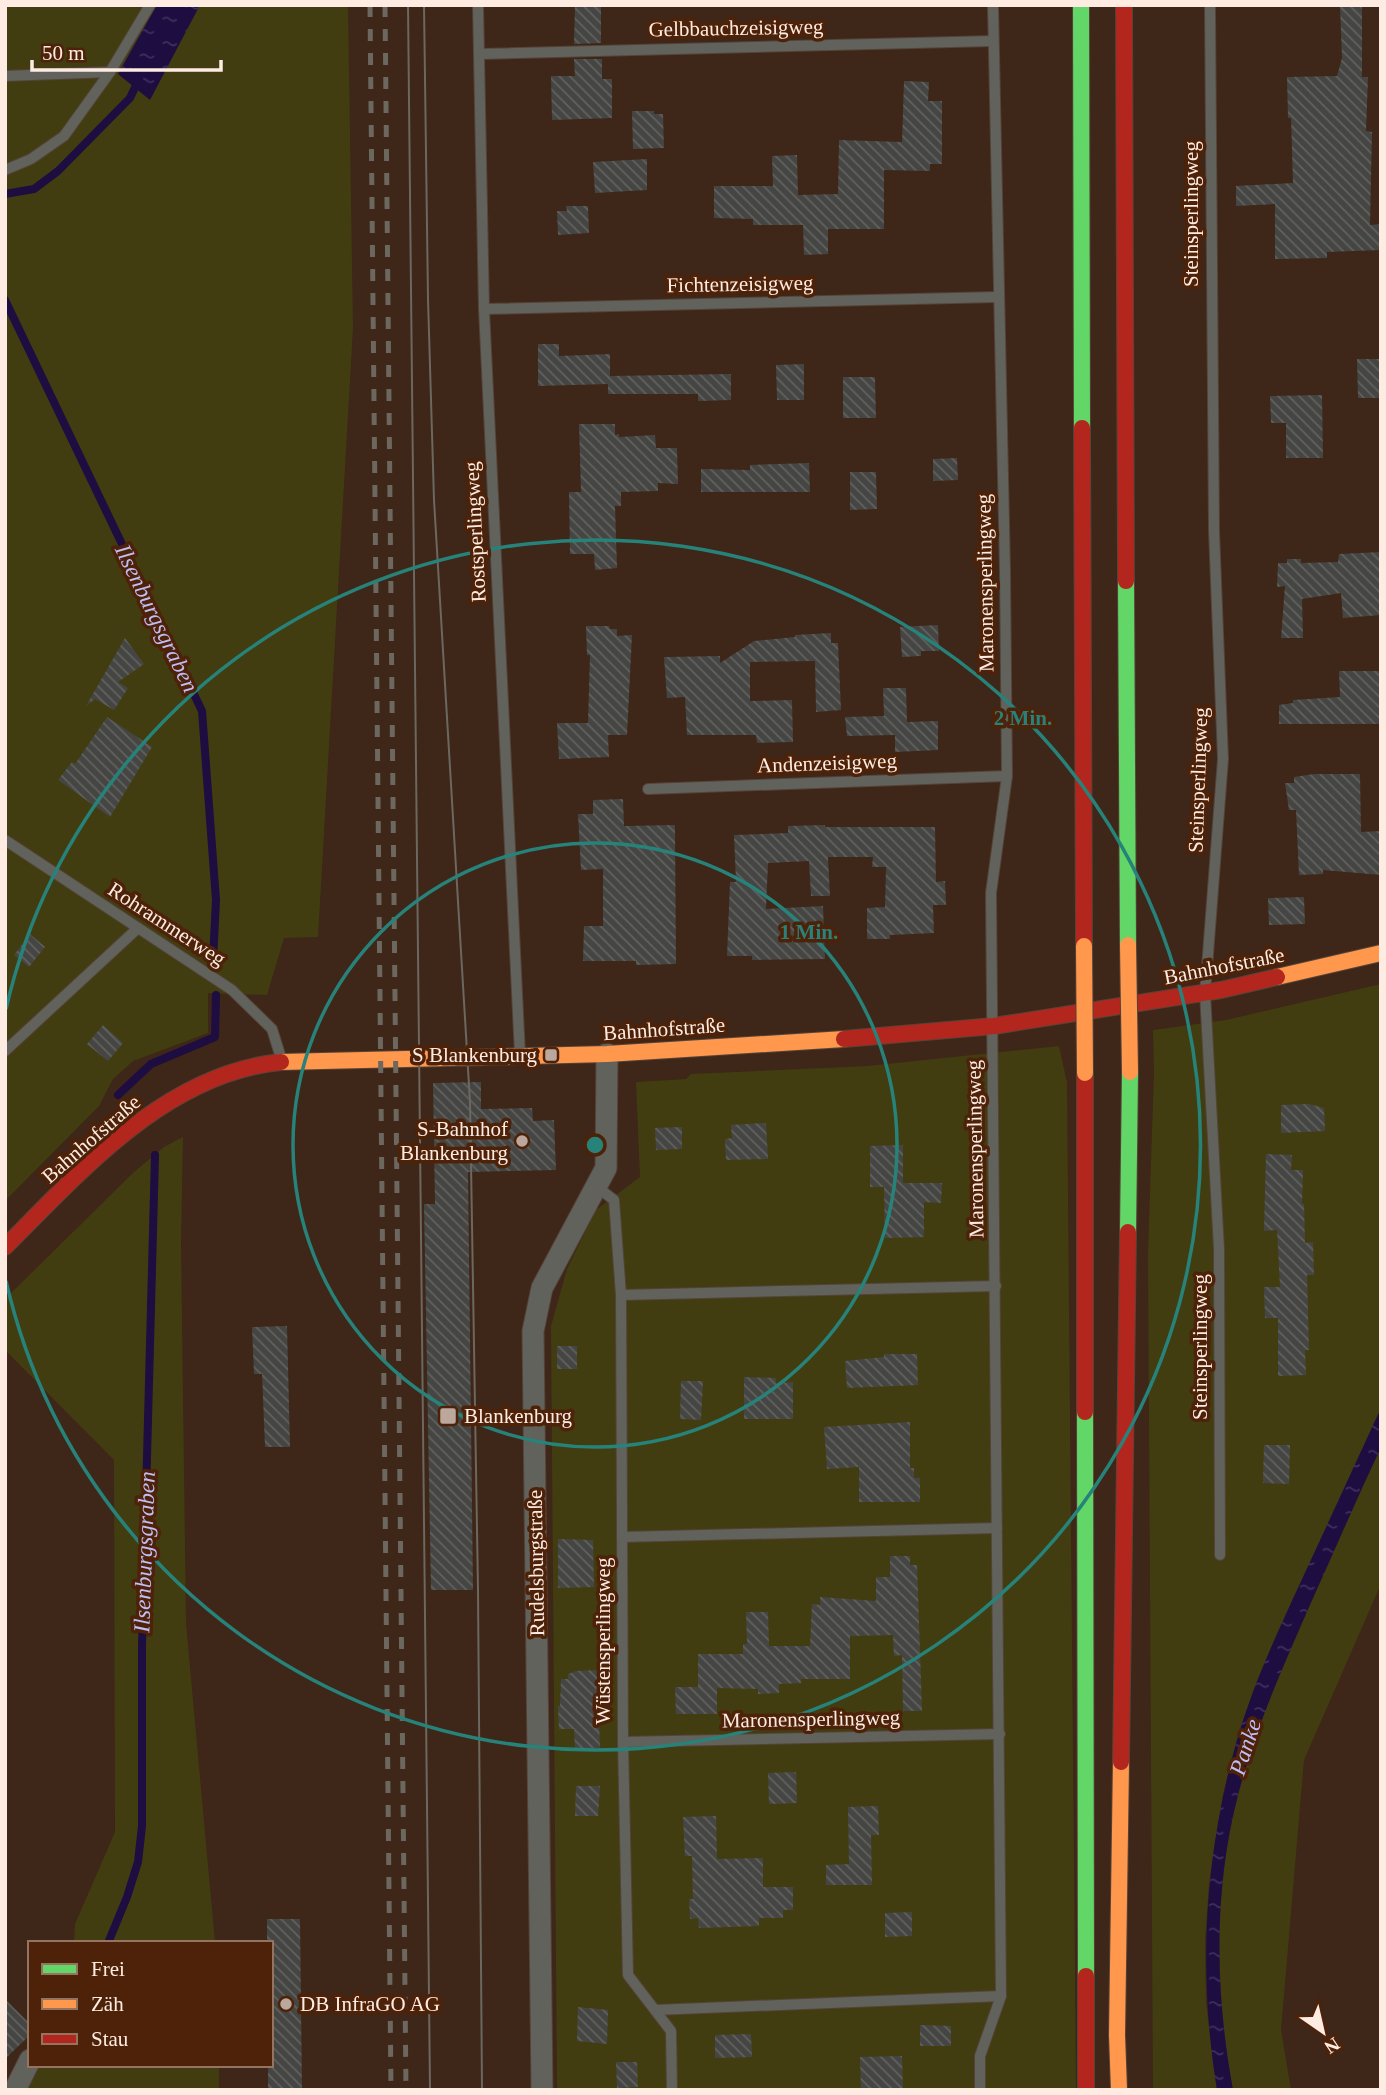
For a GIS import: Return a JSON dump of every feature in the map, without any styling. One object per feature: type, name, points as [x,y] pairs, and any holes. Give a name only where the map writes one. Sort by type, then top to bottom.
[{"type":"main road","points":[[1081,5],[1086,2090]]},
{"type":"main road","points":[[1119,2090],[1117,2035],[1130,1072],[1124,5]]},
{"type":"main road","name":"Bahnhofstraße","points":[[5,1247],[79,1173],[138,1121],[167,1102],[239,1069],[282,1062],[328,1059],[607,1054],[849,1039],[994,1026],[1205,993],[1381,953]]},
{"type":"street","name":"Rudelsburgstraße","points":[[542,2090],[533,1331],[542,1288],[606,1168],[607,1054]]},
{"type":"street","points":[[15,2090],[28,2064]]},
{"type":"lane","points":[[5,170],[31,159],[64,136],[110,72],[150,5]]},
{"type":"lane","name":"Rostsperlingweg","points":[[478,5],[484,309],[520,1056]]},
{"type":"lane","name":"Maronensperlingweg","points":[[980,2090],[980,2056],[1001,1996],[991,893],[1007,776],[993,5]]},
{"type":"lane","name":"Steinsperlingweg","points":[[1210,5],[1214,531],[1223,759],[1205,993],[1219,1249],[1220,1555]]},
{"type":"lane","name":"Gelbbauchzeisigweg","points":[[480,54],[993,41]]},
{"type":"lane","points":[[5,76],[110,72]]},
{"type":"lane","name":"Fichtenzeisigweg","points":[[484,309],[998,297]]},
{"type":"lane","name":"Andenzeisigweg","points":[[648,789],[1007,776]]},
{"type":"lane","name":"Rohrammerweg","points":[[5,840],[232,990],[272,1029],[282,1062]]},
{"type":"lane","points":[[5,1051],[138,928]]},
{"type":"lane","name":"Wüstensperlingweg","points":[[597,1187],[614,1200],[621,1295],[623,1742],[628,1975],[671,2031],[672,2090]]},
{"type":"lane","points":[[621,1295],[996,1286]]},
{"type":"lane","points":[[622,1537],[997,1528]]},
{"type":"lane","name":"Maronensperlingweg","points":[[623,1742],[1000,1734]]},
{"type":"lane","points":[[655,2010],[1001,1996]]},
{"type":"shaded area","points":[[5,5],[348,5],[353,328],[318,937],[284,938],[267,995],[208,993],[208,1033],[133,1061],[113,1079],[99,1106],[5,1201]]},
{"type":"shaded area","points":[[1381,984],[1381,1408],[1258,1678],[1236,1742],[1223,1794],[1209,1884],[1205,1941],[1206,2003],[1217,2090],[1153,2090],[1148,1254],[1153,1030],[1226,1020]]},
{"type":"shaded area","points":[[1059,1046],[1067,1083],[1076,2090],[557,2090],[551,1326],[567,1269],[596,1210],[640,1177],[636,1082],[686,1079],[691,1074],[867,1066]]},
{"type":"shaded area","points":[[183,1137],[181,1243],[186,1623],[215,1941],[74,1941],[75,1924],[115,1832],[114,1460],[5,1350],[5,1299],[134,1172],[164,1147]]},
{"type":"shaded area","points":[[1381,1447],[1381,1584],[1304,1760],[1281,2030],[1291,2090],[1233,2090],[1223,2016],[1219,1942],[1224,1868],[1238,1795],[1252,1747],[1279,1676]]},
{"type":"shaded area","points":[[32,2067],[219,2067],[219,2090],[22,2090]]},
{"type":"water","points":[[157,5],[200,5],[150,100],[118,74]]},
{"type":"water","name":"Panke","points":[[1381,1408],[1381,1447],[1279,1676],[1252,1746],[1238,1795],[1224,1868],[1219,1942],[1223,2016],[1233,2090],[1217,2090],[1207,2003],[1207,1916],[1217,1829],[1225,1787],[1242,1722],[1266,1659]]},
{"type":"building","points":[[575,5],[601,5],[601,43],[574,44]]},
{"type":"building","points":[[1340,5],[1362,5],[1362,77],[1368,77],[1366,131],[1372,132],[1370,225],[1381,224],[1381,250],[1327,252],[1327,258],[1275,259],[1275,204],[1236,206],[1236,186],[1293,183],[1287,77],[1337,76],[1342,58]]},
{"type":"building","points":[[574,59],[602,59],[602,79],[612,79],[612,118],[552,120],[551,76],[575,76]]},
{"type":"building","points":[[904,81],[929,82],[928,101],[942,101],[942,164],[930,164],[930,171],[884,170],[884,229],[828,229],[828,254],[804,255],[803,225],[753,225],[753,219],[714,218],[714,186],[773,186],[772,156],[797,155],[798,195],[838,194],[839,140],[902,142]]},
{"type":"building","points":[[632,111],[654,111],[654,114],[663,114],[664,148],[633,149]]},
{"type":"building","points":[[647,159],[647,190],[595,193],[593,162]]},
{"type":"building","points":[[566,206],[588,206],[589,233],[558,235],[557,211],[567,211]]},
{"type":"building","points":[[538,344],[559,344],[559,356],[610,354],[610,376],[731,374],[731,400],[698,401],[698,394],[608,394],[608,384],[538,386]]},
{"type":"building","points":[[1357,359],[1381,359],[1381,398],[1358,398]]},
{"type":"building","points":[[804,364],[804,400],[777,400],[776,365]]},
{"type":"building","points":[[843,377],[875,377],[876,418],[843,418]]},
{"type":"building","points":[[1322,395],[1323,458],[1286,458],[1286,423],[1271,423],[1270,396]]},
{"type":"building","points":[[579,424],[615,424],[615,435],[619,434],[619,437],[655,435],[656,448],[677,448],[678,484],[658,483],[658,491],[621,492],[621,506],[615,506],[617,568],[595,570],[594,554],[570,554],[569,492],[581,492]]},
{"type":"building","points":[[957,458],[958,480],[933,481],[933,459]]},
{"type":"building","points":[[809,463],[810,492],[701,492],[701,469],[750,470],[750,465]]},
{"type":"building","points":[[850,472],[876,472],[877,509],[850,510]]},
{"type":"building","points":[[1381,552],[1381,615],[1343,618],[1341,593],[1302,599],[1303,638],[1281,638],[1285,586],[1277,587],[1278,563],[1287,563],[1287,559],[1301,559],[1301,563],[1338,562],[1339,554]]},
{"type":"building","points":[[938,625],[939,651],[921,651],[921,656],[902,657],[900,627]]},
{"type":"building","points":[[586,626],[609,626],[610,629],[617,629],[617,636],[632,635],[627,735],[608,735],[609,757],[559,759],[557,723],[588,723],[590,655],[587,655]]},
{"type":"building","points":[[831,633],[831,643],[838,643],[841,710],[816,712],[815,661],[750,662],[750,701],[792,700],[793,742],[757,743],[756,735],[687,735],[685,697],[667,698],[664,657],[720,656],[720,663],[754,641]]},
{"type":"building","points":[[125,638],[144,664],[118,682],[128,688],[114,710],[95,699],[86,706]]},
{"type":"building","points":[[1339,671],[1381,671],[1381,724],[1279,724],[1279,705],[1293,703],[1293,700],[1340,697]]},
{"type":"building","points":[[883,688],[906,688],[907,722],[938,721],[938,750],[895,752],[895,735],[847,736],[845,717],[884,716]]},
{"type":"building","points":[[107,717],[152,747],[110,817],[58,780],[72,762],[75,764]]},
{"type":"building","points":[[1360,774],[1361,832],[1381,831],[1381,875],[1323,870],[1323,874],[1299,875],[1296,810],[1289,810],[1285,783],[1294,783],[1294,777]]},
{"type":"building","points":[[623,799],[624,826],[675,825],[676,964],[636,965],[636,961],[583,961],[584,926],[603,926],[603,869],[581,870],[578,814],[593,814],[593,800]]},
{"type":"building","points":[[788,826],[935,827],[936,882],[945,881],[946,905],[933,905],[934,933],[867,939],[867,908],[885,907],[886,867],[872,867],[873,857],[828,857],[830,896],[811,896],[809,861],[768,863],[766,909],[823,906],[825,959],[752,960],[752,956],[727,956],[730,882],[736,882],[734,835],[788,833]]},
{"type":"building","points":[[1304,897],[1305,924],[1269,925],[1268,898]]},
{"type":"building","points":[[30,934],[45,947],[29,967],[14,955]]},
{"type":"building","points":[[103,1025],[123,1043],[108,1061],[87,1044]]},
{"type":"building","points":[[481,1082],[481,1109],[532,1108],[533,1121],[554,1120],[556,1170],[468,1172],[473,1590],[431,1590],[424,1204],[435,1204],[433,1083]]},
{"type":"building","points":[[1309,1104],[1324,1108],[1325,1131],[1281,1133],[1281,1105]]},
{"type":"building","points":[[766,1123],[768,1159],[726,1160],[725,1139],[732,1138],[731,1125]]},
{"type":"building","points":[[682,1127],[682,1149],[656,1150],[655,1128]]},
{"type":"building","points":[[903,1145],[903,1183],[942,1183],[941,1203],[924,1202],[924,1237],[885,1238],[884,1187],[870,1187],[870,1146]]},
{"type":"building","points":[[1266,1154],[1292,1155],[1291,1170],[1303,1170],[1305,1243],[1313,1242],[1314,1275],[1307,1275],[1309,1350],[1305,1350],[1306,1375],[1278,1376],[1278,1318],[1265,1318],[1264,1287],[1280,1287],[1277,1230],[1264,1231]]},
{"type":"building","points":[[287,1326],[290,1447],[265,1447],[262,1374],[254,1374],[252,1327]]},
{"type":"building","points":[[557,1346],[577,1346],[577,1369],[557,1369]]},
{"type":"building","points":[[884,1354],[917,1354],[918,1385],[847,1388],[845,1361],[884,1357]]},
{"type":"building","points":[[744,1377],[776,1378],[776,1383],[793,1382],[793,1419],[744,1419]]},
{"type":"building","points":[[681,1381],[703,1381],[701,1420],[680,1419]]},
{"type":"building","points":[[910,1422],[910,1468],[914,1468],[914,1478],[920,1478],[920,1502],[859,1502],[859,1467],[827,1469],[824,1427]]},
{"type":"building","points":[[1264,1445],[1290,1445],[1289,1484],[1263,1483]]},
{"type":"building","points":[[558,1539],[593,1540],[594,1587],[558,1588]]},
{"type":"building","points":[[890,1556],[910,1556],[910,1565],[917,1565],[922,1711],[903,1711],[902,1655],[894,1656],[893,1635],[850,1636],[850,1679],[801,1679],[801,1683],[779,1684],[779,1693],[758,1694],[758,1689],[717,1688],[717,1714],[676,1714],[675,1687],[698,1687],[698,1654],[743,1654],[743,1644],[747,1644],[746,1612],[768,1612],[769,1646],[810,1646],[812,1604],[820,1605],[820,1597],[876,1601],[876,1577],[890,1577]]},
{"type":"building","points":[[597,1670],[600,1748],[575,1748],[574,1729],[559,1729],[561,1679],[568,1679],[568,1674],[576,1671]]},
{"type":"building","points":[[796,1772],[797,1803],[769,1804],[768,1773]]},
{"type":"building","points":[[576,1786],[600,1786],[598,1816],[575,1816]]},
{"type":"building","points":[[878,1806],[879,1835],[871,1835],[872,1885],[826,1885],[826,1865],[849,1864],[848,1807]]},
{"type":"building","points":[[716,1816],[717,1859],[763,1858],[763,1887],[793,1887],[793,1910],[783,1910],[783,1918],[759,1918],[759,1926],[699,1928],[698,1918],[690,1919],[689,1899],[693,1899],[692,1856],[685,1856],[683,1817]]},
{"type":"building","points":[[912,1912],[912,1936],[885,1937],[885,1913]]},
{"type":"building","name":"DB InfraGO AG","points":[[267,1919],[300,1919],[302,2090],[268,2090],[268,2067],[273,2067],[273,1941],[267,1941]]},
{"type":"building","points":[[5,1999],[28,2022],[28,2037],[5,2059]]},
{"type":"building","points":[[578,2007],[608,2010],[607,2044],[577,2041]]},
{"type":"building","points":[[920,2025],[951,2026],[951,2046],[920,2046]]},
{"type":"building","points":[[751,2034],[752,2057],[715,2058],[715,2035]]},
{"type":"building","points":[[902,2056],[903,2090],[861,2090],[860,2057]]},
{"type":"building","points":[[616,2062],[637,2062],[638,2087],[617,2088]]},
{"type":"waterway","points":[[5,194],[34,189],[58,171],[130,98],[139,79]]},
{"type":"waterway","name":"Ilsenburgsgraben","points":[[5,300],[202,711],[216,900],[213,960]]},
{"type":"waterway","name":"Ilsenburgsgraben","points":[[118,1095],[151,1064],[215,1037],[216,995]]},
{"type":"waterway","name":"Ilsenburgsgraben","points":[[109,1941],[138,1862],[142,1826],[142,1647],[155,1155]]},
{"type":"tram line","points":[[408,5],[430,2090]]},
{"type":"tram line","points":[[424,5],[434,500],[470,1102],[482,2090]]},
{"type":"railway","points":[[370,5],[391,2090]]},
{"type":"railway","points":[[385,5],[406,2090]]},
{"type":"traffic: fast","points":[[1081,5],[1082,428]]},
{"type":"traffic: fast","points":[[1126,581],[1128,945]]},
{"type":"traffic: fast","points":[[1128,1232],[1130,1072]]},
{"type":"traffic: fast","points":[[1085,1412],[1086,1976]]},
{"type":"traffic: slow","points":[[1128,945],[1130,1072]]},
{"type":"traffic: slow","points":[[1084,946],[1085,1073]]},
{"type":"traffic: slow","points":[[1277,977],[1381,953]]},
{"type":"traffic: slow","points":[[281,1062],[607,1054],[844,1039]]},
{"type":"traffic: slow","points":[[1119,2090],[1117,2035],[1121,1762]]},
{"type":"traffic: jam","points":[[1124,5],[1126,581]]},
{"type":"traffic: jam","points":[[1082,428],[1084,946]]},
{"type":"traffic: jam","points":[[844,1039],[994,1026],[1221,990],[1277,977]]},
{"type":"traffic: jam","points":[[5,1247],[96,1158],[164,1105],[201,1085],[240,1070],[281,1062]]},
{"type":"traffic: jam","points":[[1085,1073],[1085,1412]]},
{"type":"traffic: jam","points":[[1121,1762],[1128,1232]]},
{"type":"traffic: jam","points":[[1086,1976],[1086,2090]]},
{"type":"place","name":"S Blankenburg","points":[[551,1055]]},
{"type":"place","name":"S-Bahnhof Blankenburg","points":[[522,1141]]},
{"type":"place","name":"Blankenburg","points":[[448,1416]]},
{"type":"place","name":"DB InfraGO AG","points":[[286,2004]]}]
